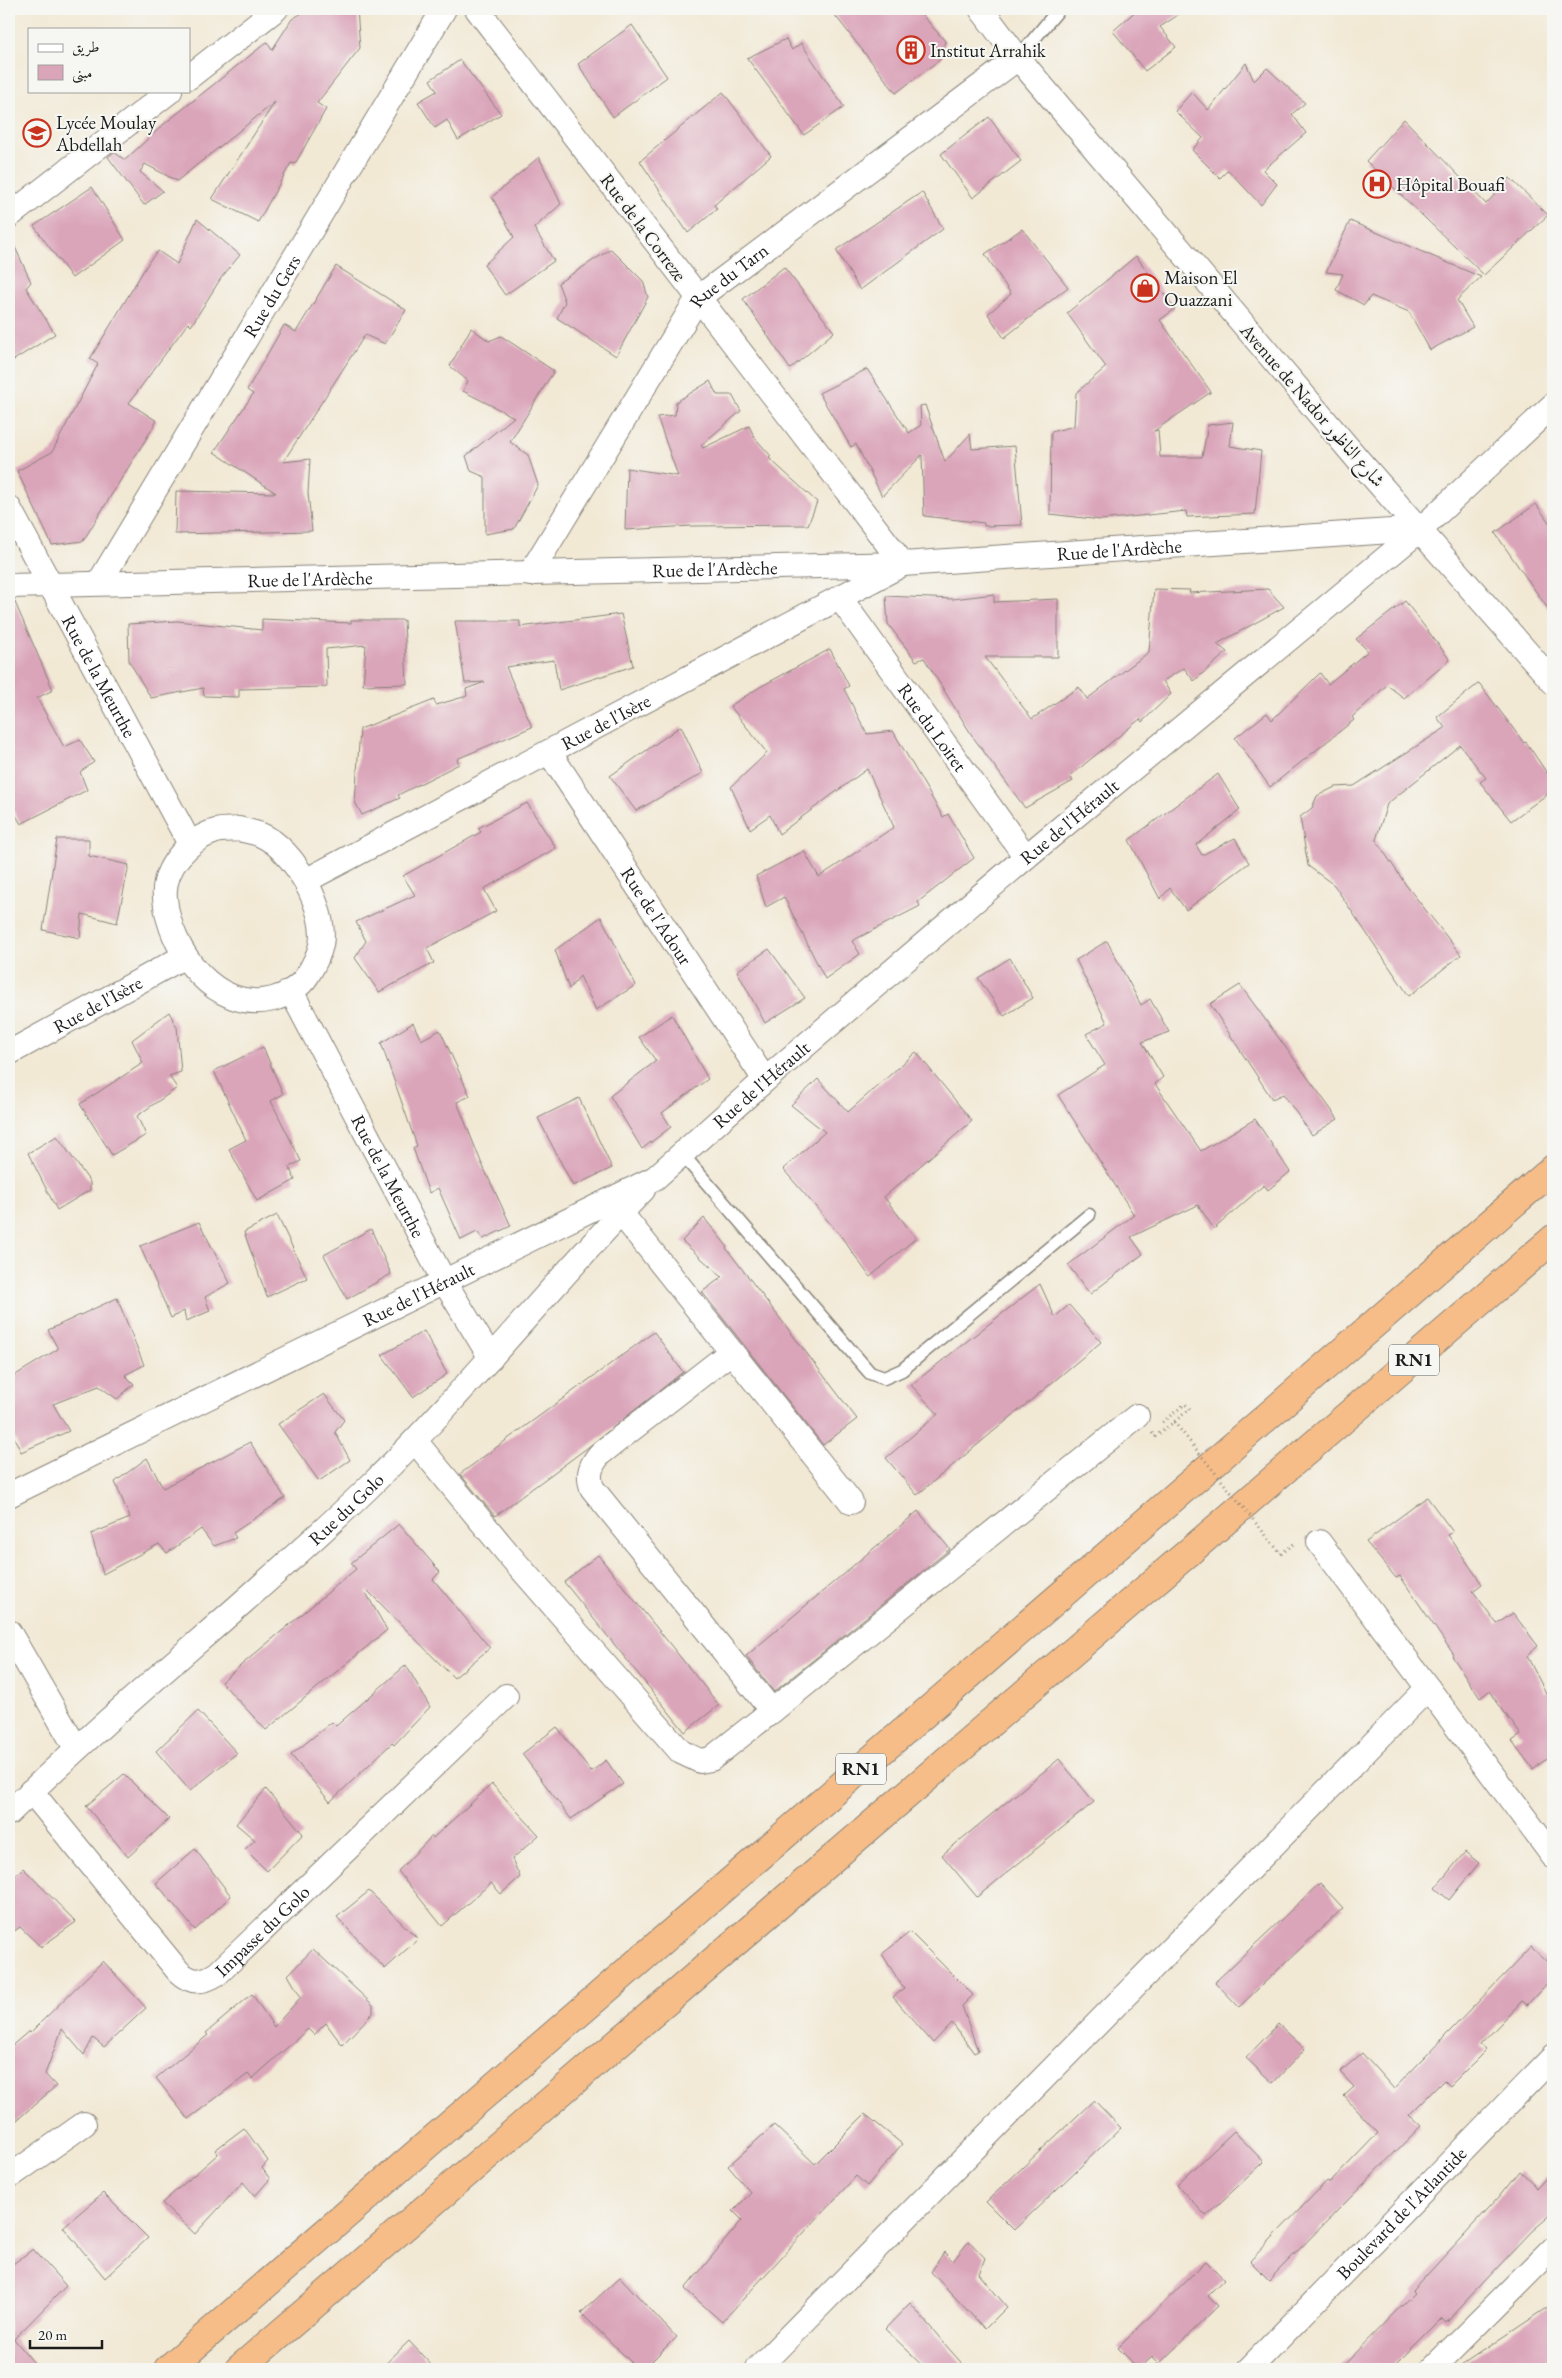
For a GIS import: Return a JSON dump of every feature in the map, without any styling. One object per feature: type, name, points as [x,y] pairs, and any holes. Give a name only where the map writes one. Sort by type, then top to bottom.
[{"type":"highway","name":"RN1","points":[[168,2369],[1553,1169]]},
{"type":"highway","name":"RN1","points":[[239,2369],[1553,1239]]},
{"type":"street","points":[[190,75],[276,9]]},
{"type":"street","name":"Rue du Gers","points":[[99,583],[444,9]]},
{"type":"street","name":"Rue de la Correze","points":[[477,9],[903,564]]},
{"type":"street","name":"Avenue de Nador شارع الناظور","points":[[981,9],[1018,58],[1360,462],[1421,529],[1553,682]]},
{"type":"street","name":"Rue du Tarn","points":[[530,574],[698,298],[1018,58]]},
{"type":"street","points":[[9,216],[169,92]]},
{"type":"street","name":"Rue de l'Hérault","points":[[9,1495],[655,1178],[765,1080],[1026,857],[1421,529],[1553,405]]},
{"type":"street","name":"Rue de la Meurthe","points":[[9,508],[190,844]]},
{"type":"street","name":"Rue de l'Ardèche","points":[[9,586],[903,564],[1421,529]]},
{"type":"street","name":"Rue de l'Isère","points":[[307,880],[903,564]]},
{"type":"street","name":"Rue du Loiret","points":[[840,598],[1026,857]]},
{"type":"street","name":"Rue de l'Adour","points":[[549,752],[765,1080]]},
{"type":"street","points":[[239,829],[262,835],[284,851],[307,880],[319,916],[321,945],[306,977],[291,991],[272,999],[250,1002],[223,994],[201,975],[185,956],[172,928],[164,897],[169,873],[181,853],[190,844],[216,831],[239,829]]},
{"type":"street","name":"Rue de l'Isère","points":[[9,1053],[185,956]]},
{"type":"street","name":"Rue de la Meurthe","points":[[291,991],[444,1281],[491,1358]]},
{"type":"street","name":"Rue du Golo","points":[[9,1813],[76,1748],[316,1536],[415,1441],[621,1213],[655,1178]]},
{"type":"street","points":[[621,1213],[850,1502]]},
{"type":"street","points":[[731,1352],[601,1453],[593,1462],[590,1481],[592,1488],[772,1711]]},
{"type":"street","points":[[415,1441],[510,1556],[681,1752],[700,1761],[711,1759],[1144,1424]]},
{"type":"street","points":[[1319,1542],[1553,1856]]},
{"type":"street","points":[[9,1632],[76,1748]]},
{"type":"street","points":[[757,2369],[1428,1688]]},
{"type":"street","name":"Impasse du Golo","points":[[31,1791],[178,1972],[186,1979],[202,1981],[218,1973],[506,1696]]},
{"type":"street","name":"Boulevard de l'Atlantide","points":[[1249,2369],[1550,2067]]},
{"type":"street","points":[[9,2177],[84,2124]]},
{"type":"street","points":[[1432,2369],[1553,2248]]},
{"type":"lane","points":[[1018,58],[1059,9]]},
{"type":"lane","points":[[682,1154],[870,1373],[884,1378],[902,1370],[1089,1215]]},
{"type":"path","points":[[1144,1424],[1185,1404],[1190,1409],[1155,1437]]},
{"type":"path","points":[[1174,1422],[1281,1554]]},
{"type":"building","points":[[309,9],[357,9],[360,48],[317,103],[326,109],[295,164],[291,163],[258,222],[212,199],[275,102],[177,181],[145,164],[140,172],[163,191],[144,205],[108,157],[114,152],[125,160],[164,124],[267,42],[272,50],[292,19]]},
{"type":"building","points":[[830,9],[917,9],[945,41],[942,58],[896,93]]},
{"type":"building","points":[[1138,9],[1187,9],[1160,27],[1176,47],[1145,71],[1113,31]]},
{"type":"building","points":[[632,25],[667,77],[613,117],[578,64]]},
{"type":"building","points":[[786,39],[792,50],[801,43],[844,107],[804,135],[747,58]]},
{"type":"building","points":[[460,60],[501,114],[458,140],[447,120],[435,128],[418,102],[437,91],[430,80]]},
{"type":"building","points":[[1246,63],[1254,81],[1267,68],[1305,103],[1292,114],[1306,133],[1263,170],[1277,184],[1261,205],[1228,170],[1220,178],[1192,150],[1203,138],[1175,111],[1192,92],[1208,110]]},
{"type":"building","points":[[723,92],[771,156],[714,205],[717,209],[688,233],[640,161]]},
{"type":"building","points":[[989,117],[1021,161],[973,198],[941,154]]},
{"type":"building","points":[[1404,119],[1486,204],[1510,178],[1548,215],[1484,275],[1366,161]]},
{"type":"building","points":[[539,157],[561,204],[534,228],[554,261],[505,295],[484,265],[514,237],[492,197]]},
{"type":"building","points":[[92,187],[125,240],[72,278],[34,226]]},
{"type":"building","points":[[922,192],[943,229],[860,290],[836,250]]},
{"type":"building","points":[[197,219],[240,255],[221,278],[191,326],[188,323],[129,403],[157,421],[83,541],[52,545],[17,471],[52,452],[98,364],[90,359],[150,260],[158,251],[177,264]]},
{"type":"building","points":[[1350,221],[1481,277],[1457,300],[1473,327],[1430,350],[1409,312],[1371,296],[1364,305],[1336,290],[1343,274],[1326,272]]},
{"type":"building","points":[[1022,229],[1068,287],[1004,338],[988,314],[1011,294],[985,254]]},
{"type":"building","points":[[9,234],[31,282],[26,288],[55,334],[9,363]]},
{"type":"building","points":[[611,249],[643,281],[648,297],[616,356],[557,318],[565,302],[558,283]]},
{"type":"building","points":[[1136,256],[1175,309],[1160,320],[1211,392],[1154,431],[1158,430],[1160,457],[1202,457],[1208,425],[1233,422],[1230,446],[1261,451],[1255,514],[1187,517],[1186,511],[1101,520],[1050,514],[1051,432],[1074,426],[1076,393],[1106,367],[1067,313]]},
{"type":"building","points":[[336,266],[406,310],[385,344],[365,335],[283,462],[310,459],[308,493],[312,531],[175,534],[176,491],[276,493],[214,452],[253,394],[247,390],[284,325],[296,332]]},
{"type":"building","points":[[784,267],[834,332],[790,369],[743,299]]},
{"type":"building","points":[[471,328],[489,341],[501,336],[554,371],[510,442],[528,455],[538,485],[514,529],[485,534],[485,477],[471,471],[466,456],[514,417],[463,391],[468,381],[450,366]]},
{"type":"building","points":[[867,369],[909,433],[921,425],[920,406],[925,405],[945,462],[970,434],[972,449],[1015,446],[1022,525],[984,526],[984,523],[924,516],[922,455],[882,496],[856,444],[851,447],[819,393]]},
{"type":"building","points":[[710,381],[717,395],[732,395],[741,411],[701,445],[703,448],[749,426],[755,438],[771,456],[769,458],[817,502],[808,525],[691,526],[625,530],[627,468],[678,476],[657,417],[675,415],[676,402]]},
{"type":"building","points":[[1536,504],[1553,528],[1553,616],[1495,533]]},
{"type":"building","points":[[1154,589],[1190,590],[1189,593],[1268,589],[1284,607],[1217,644],[1227,652],[1194,681],[1184,668],[1163,681],[1171,694],[1142,722],[1140,719],[1070,776],[1073,781],[1025,808],[973,737],[924,658],[916,661],[888,624],[886,596],[953,599],[994,594],[994,602],[1058,599],[1058,657],[985,657],[1032,719],[1079,687],[1087,699],[1149,652]]},
{"type":"building","points":[[9,600],[14,600],[53,690],[37,698],[64,747],[80,740],[94,762],[80,772],[87,790],[21,824],[9,804]]},
{"type":"building","points":[[1405,601],[1450,660],[1404,698],[1387,685],[1352,717],[1354,720],[1270,787],[1235,738],[1267,713],[1272,720],[1320,673],[1328,684],[1368,651],[1356,639]]},
{"type":"building","points":[[621,614],[633,666],[559,690],[554,660],[506,667],[532,727],[457,759],[459,764],[398,795],[400,798],[362,815],[355,802],[360,729],[434,700],[436,705],[467,696],[466,689],[485,682],[465,683],[455,621],[520,621],[520,627]]},
{"type":"building","points":[[262,619],[351,623],[351,620],[404,620],[407,684],[363,685],[366,645],[326,649],[327,687],[239,689],[239,697],[204,696],[203,688],[151,698],[129,661],[128,624],[177,621],[262,630]]},
{"type":"building","points":[[830,649],[849,686],[844,689],[867,734],[893,731],[943,817],[948,814],[974,858],[918,902],[920,906],[852,941],[860,954],[825,979],[784,897],[766,907],[756,876],[804,851],[819,877],[894,827],[867,769],[779,834],[770,815],[750,829],[731,787],[767,753],[730,706],[760,687]]},
{"type":"building","points":[[1479,683],[1524,743],[1526,742],[1553,782],[1553,790],[1511,821],[1480,782],[1486,778],[1460,745],[1387,804],[1376,840],[1406,885],[1461,955],[1409,996],[1334,885],[1308,866],[1300,817],[1312,808],[1317,796],[1335,787],[1354,786],[1445,728],[1437,717]]},
{"type":"building","points":[[681,726],[703,773],[636,811],[610,776]]},
{"type":"building","points":[[1218,774],[1240,810],[1196,845],[1202,855],[1235,838],[1249,863],[1186,910],[1170,888],[1160,899],[1129,840]]},
{"type":"building","points":[[527,803],[556,848],[484,889],[496,911],[427,948],[434,963],[379,992],[355,958],[366,941],[356,922],[415,895],[403,876],[481,832],[478,828]]},
{"type":"building","points":[[57,839],[89,839],[89,856],[129,865],[117,923],[82,914],[80,938],[43,930]]},
{"type":"building","points":[[601,917],[636,985],[596,1010],[580,976],[569,989],[555,950]]},
{"type":"building","points":[[1107,941],[1141,1005],[1150,999],[1169,1032],[1142,1042],[1163,1077],[1155,1084],[1201,1151],[1255,1119],[1290,1172],[1268,1190],[1264,1185],[1214,1229],[1198,1205],[1131,1237],[1143,1254],[1090,1294],[1068,1265],[1134,1215],[1058,1095],[1105,1065],[1086,1034],[1107,1023],[1076,960]]},
{"type":"building","points":[[769,949],[805,998],[765,1023],[737,971]]},
{"type":"building","points":[[1010,958],[1033,998],[1004,1016],[978,978]]},
{"type":"building","points":[[1240,985],[1338,1119],[1312,1135],[1283,1094],[1272,1099],[1210,1004]]},
{"type":"building","points":[[169,1012],[177,1027],[181,1072],[169,1076],[177,1088],[137,1116],[146,1135],[112,1155],[80,1104],[143,1063],[132,1040]]},
{"type":"building","points":[[672,1015],[708,1079],[662,1113],[671,1127],[642,1149],[610,1096],[656,1061],[639,1037]]},
{"type":"building","points":[[413,1023],[421,1040],[440,1030],[470,1096],[457,1102],[481,1162],[511,1226],[483,1239],[477,1232],[461,1240],[438,1188],[429,1193],[413,1148],[417,1146],[381,1043]]},
{"type":"building","points":[[263,1047],[283,1094],[271,1101],[301,1161],[289,1167],[295,1180],[257,1201],[229,1149],[246,1140],[214,1071]]},
{"type":"building","points":[[916,1052],[972,1121],[884,1197],[916,1238],[870,1277],[840,1235],[783,1169],[825,1132],[791,1105],[818,1079],[848,1112]]},
{"type":"building","points":[[579,1098],[612,1168],[573,1186],[538,1118]]},
{"type":"building","points":[[57,1136],[90,1182],[90,1190],[57,1210],[28,1153]]},
{"type":"building","points":[[277,1215],[307,1278],[267,1297],[244,1232]]},
{"type":"building","points":[[704,1218],[857,1419],[823,1445],[702,1292],[722,1277],[682,1241]]},
{"type":"building","points":[[199,1222],[230,1283],[205,1297],[210,1311],[186,1321],[184,1311],[171,1318],[140,1246]]},
{"type":"building","points":[[371,1229],[391,1274],[347,1299],[324,1255]]},
{"type":"building","points":[[1040,1284],[1055,1317],[1069,1305],[1101,1342],[917,1495],[886,1458],[938,1414],[911,1385]]},
{"type":"building","points":[[117,1298],[144,1365],[125,1375],[134,1384],[117,1399],[99,1386],[53,1404],[69,1431],[21,1452],[9,1427],[9,1379],[58,1349],[48,1330]]},
{"type":"building","points":[[424,1331],[447,1374],[413,1397],[382,1355]]},
{"type":"building","points":[[654,1332],[683,1372],[587,1448],[495,1516],[460,1474]]},
{"type":"building","points":[[324,1394],[344,1420],[335,1432],[350,1460],[319,1481],[278,1424]]},
{"type":"building","points":[[250,1442],[285,1498],[233,1533],[236,1538],[214,1546],[201,1529],[167,1553],[159,1544],[103,1574],[91,1534],[130,1518],[115,1482],[147,1458],[163,1488]]},
{"type":"building","points":[[1427,1497],[1453,1532],[1448,1535],[1482,1584],[1473,1591],[1497,1624],[1513,1613],[1538,1646],[1527,1656],[1546,1693],[1553,1688],[1553,1754],[1533,1769],[1512,1741],[1521,1735],[1489,1691],[1480,1698],[1452,1656],[1454,1655],[1400,1576],[1396,1578],[1366,1542]]},
{"type":"building","points":[[918,1511],[950,1549],[774,1692],[746,1656]]},
{"type":"building","points":[[399,1524],[440,1572],[433,1579],[490,1648],[454,1678],[368,1591],[366,1593],[387,1630],[266,1730],[221,1682],[356,1569],[351,1563]]},
{"type":"building","points":[[598,1555],[719,1705],[685,1732],[564,1582]]},
{"type":"building","points":[[406,1665],[430,1707],[394,1745],[392,1743],[330,1802],[291,1755],[332,1722],[336,1726]]},
{"type":"building","points":[[198,1711],[237,1753],[190,1791],[156,1751]]},
{"type":"building","points":[[557,1727],[591,1772],[606,1760],[623,1784],[571,1819],[522,1754]]},
{"type":"building","points":[[1059,1759],[1094,1802],[977,1897],[942,1855]]},
{"type":"building","points":[[124,1774],[169,1819],[128,1857],[86,1806]]},
{"type":"building","points":[[492,1784],[539,1835],[512,1859],[520,1877],[501,1894],[491,1883],[442,1926],[398,1871],[432,1836],[433,1838]]},
{"type":"building","points":[[266,1789],[303,1834],[267,1871],[245,1849],[255,1840],[236,1824]]},
{"type":"building","points":[[195,1849],[231,1896],[195,1930],[156,1883]]},
{"type":"building","points":[[1465,1852],[1479,1863],[1449,1900],[1435,1888]]},
{"type":"building","points":[[23,1868],[76,1922],[41,1947],[20,1927],[9,1935],[9,1881]]},
{"type":"building","points":[[1320,1883],[1343,1908],[1239,2007],[1215,1982]]},
{"type":"building","points":[[369,1891],[418,1939],[385,1969],[337,1917]]},
{"type":"building","points":[[910,1932],[973,1995],[962,2006],[978,2051],[974,2053],[952,2023],[933,2043],[893,1997],[904,1989],[882,1954]]},
{"type":"building","points":[[1531,1947],[1553,1967],[1553,1977],[1527,2005],[1522,2001],[1480,2045],[1486,2050],[1450,2086],[1444,2080],[1409,2115],[1421,2126],[1269,2280],[1250,2261],[1327,2181],[1330,2183],[1378,2133],[1344,2096],[1354,2087],[1340,2072],[1362,2053],[1394,2089]]},
{"type":"building","points":[[313,1949],[373,2005],[373,2013],[342,2045],[326,2023],[314,2035],[308,2029],[252,2079],[248,2074],[188,2119],[156,2078],[208,2035],[206,2033],[252,1994],[274,2027],[301,1997],[288,1975]]},
{"type":"building","points":[[103,1961],[146,2008],[104,2047],[93,2038],[84,2055],[62,2029],[45,2074],[56,2086],[9,2127],[9,2048],[29,2031],[30,2033]]},
{"type":"building","points":[[1278,2024],[1305,2049],[1273,2083],[1246,2058]]},
{"type":"building","points":[[1094,2100],[1121,2128],[1014,2230],[986,2202]]},
{"type":"building","points":[[865,2114],[902,2144],[867,2186],[856,2176],[722,2322],[685,2289],[742,2220],[733,2211],[751,2193],[728,2166],[774,2125],[815,2164]]},
{"type":"building","points":[[244,2128],[268,2161],[262,2168],[270,2179],[255,2196],[243,2182],[195,2234],[162,2203],[218,2154],[215,2150]]},
{"type":"building","points":[[1234,2131],[1264,2162],[1206,2216],[1177,2185]]},
{"type":"building","points":[[1553,2169],[1553,2213],[1532,2231],[1446,2322],[1442,2318],[1391,2369],[1339,2369],[1414,2293],[1412,2291],[1499,2197],[1520,2171],[1537,2187]]},
{"type":"building","points":[[103,2193],[148,2238],[105,2278],[63,2227]]},
{"type":"building","points":[[969,2241],[985,2258],[979,2274],[1007,2307],[985,2329],[931,2272],[944,2252],[953,2261]]},
{"type":"building","points":[[33,2249],[66,2286],[14,2339],[39,2369],[9,2369],[9,2267]]},
{"type":"building","points":[[1206,2261],[1224,2279],[1208,2295],[1218,2306],[1159,2364],[1152,2357],[1139,2369],[1118,2348]]},
{"type":"building","points":[[620,2277],[676,2337],[644,2369],[638,2369],[581,2313]]},
{"type":"building","points":[[910,2303],[967,2369],[927,2369],[885,2329]]},
{"type":"building","points":[[1553,2304],[1553,2369],[1456,2369]]},
{"type":"building","points":[[409,2341],[435,2369],[380,2369]]},
{"type":"place","name":"Institut Arrahik","points":[[911,50]]},
{"type":"place","name":"Lycée Moulay Abdellah","points":[[37,133]]},
{"type":"place","name":"Hôpital Bouafi","points":[[1377,184]]},
{"type":"place","name":"Maison El Ouazzani","points":[[1145,288]]}]
